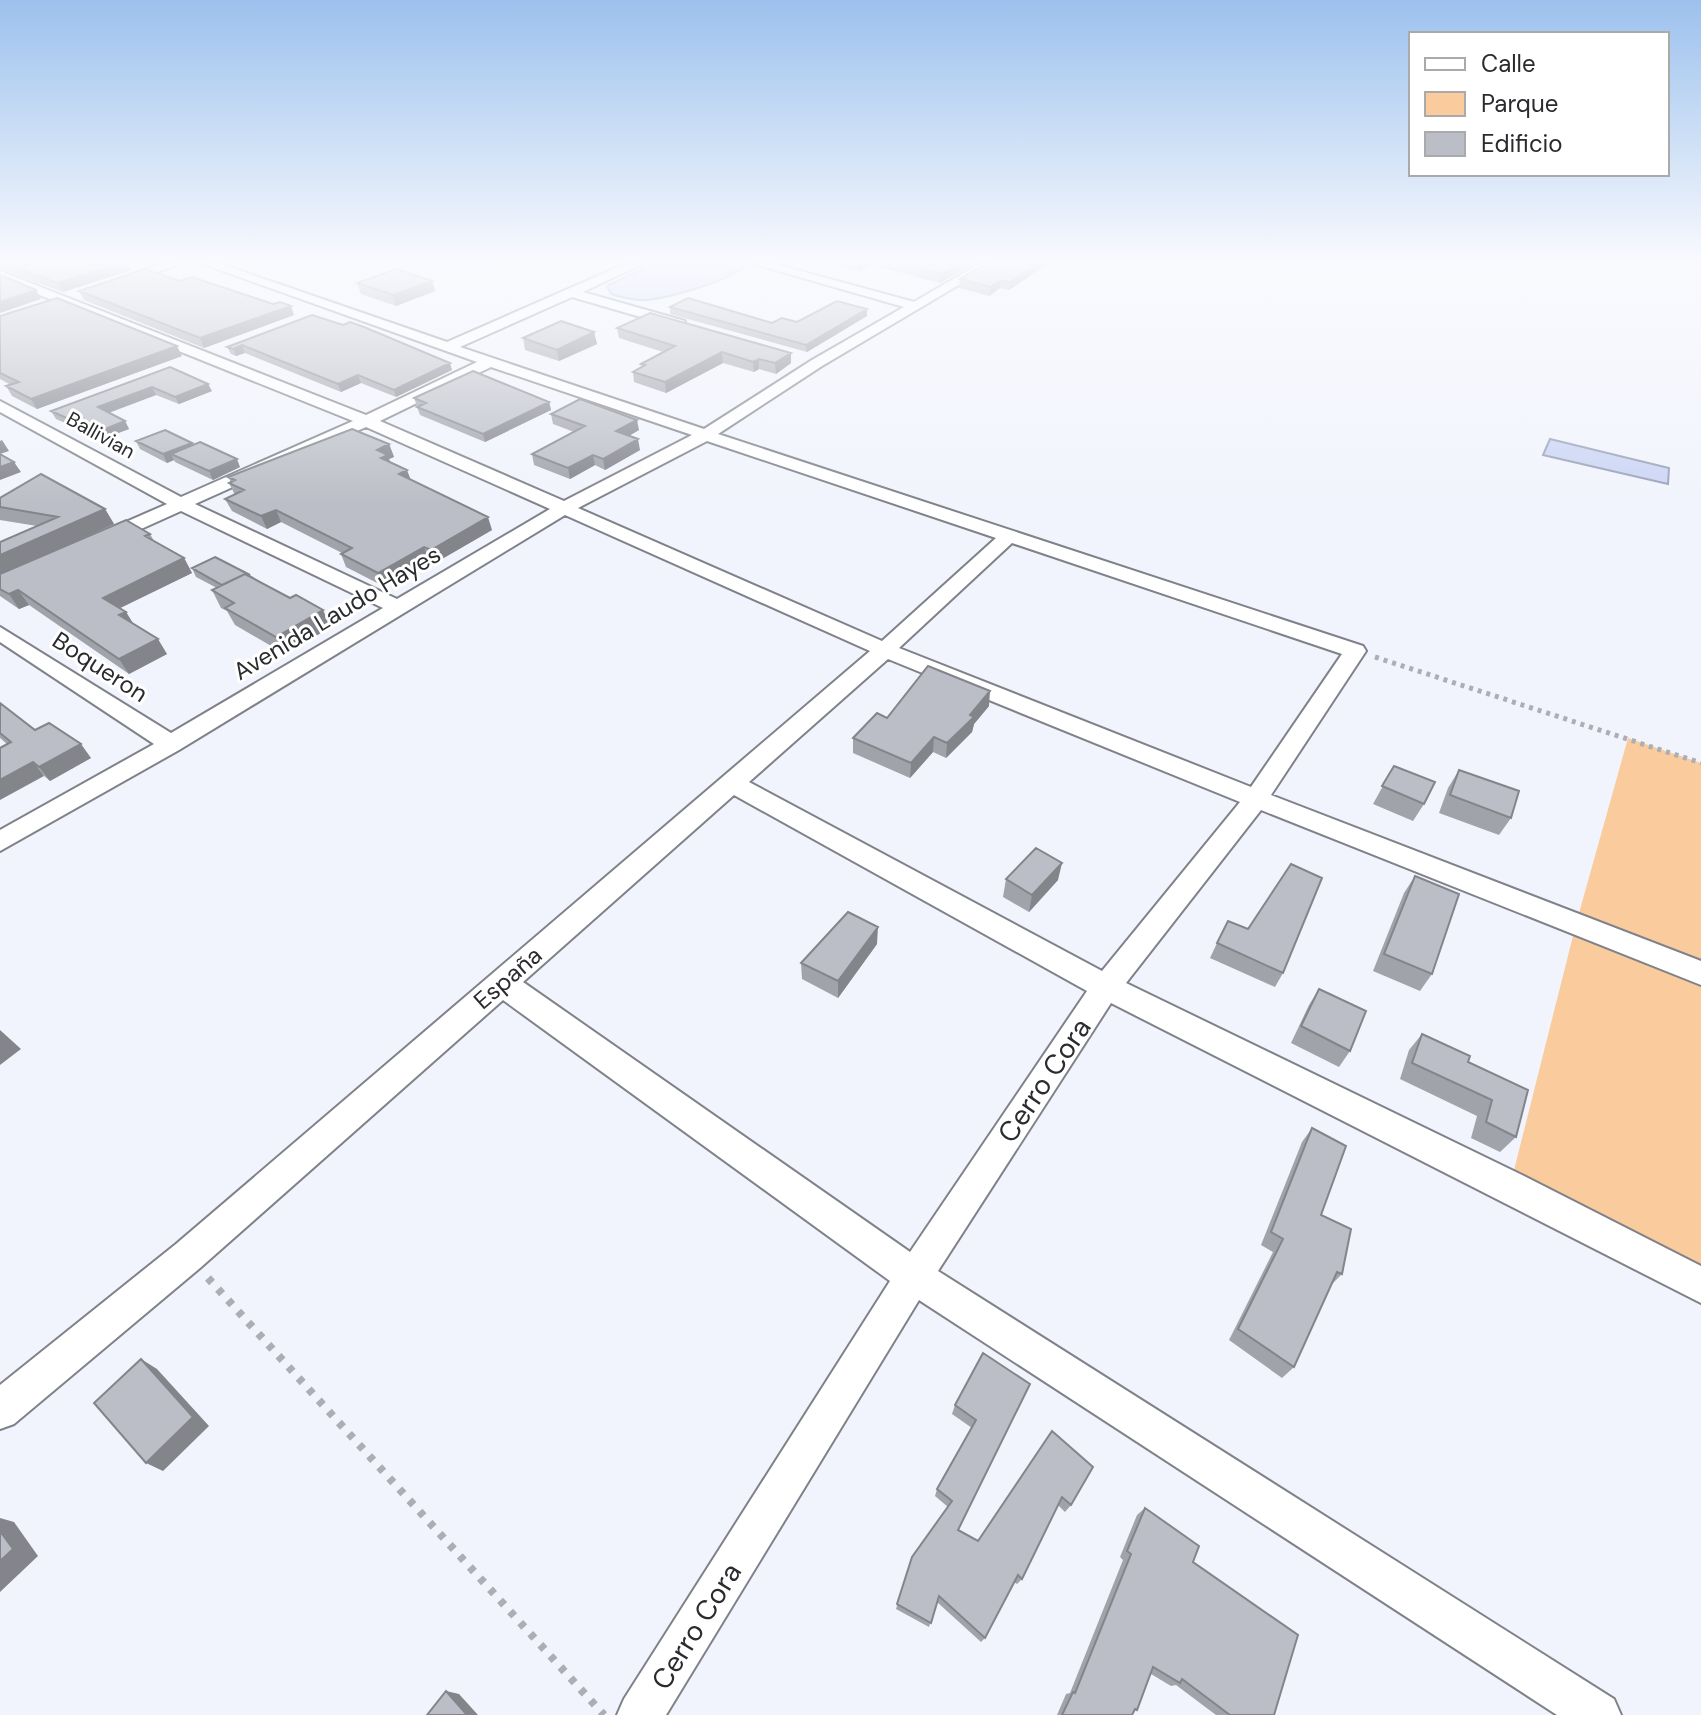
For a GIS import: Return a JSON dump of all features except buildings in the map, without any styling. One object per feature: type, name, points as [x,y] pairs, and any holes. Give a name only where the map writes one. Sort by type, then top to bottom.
[{"type":"street","points":[[187,344],[566,507],[885,650],[1701,973]]},
{"type":"street","points":[[439,344],[1355,651]]},
{"type":"street","points":[[447,347],[454,344]]},
{"type":"street","name":"Avenida Laudo Hayes","points":[[0,842],[171,744],[566,507],[705,435],[809,361],[842,344]]},
{"type":"street","points":[[176,366],[212,353]]},
{"type":"street","points":[[83,548],[489,362]]},
{"type":"street","name":"Ballivian","points":[[0,406],[181,504],[397,607]]},
{"type":"street","name":"España","points":[[0,1410],[188,1256],[885,650],[1009,536]]},
{"type":"street","name":"Boqueron","points":[[0,633],[171,744]]},
{"type":"street","name":"Cerro Cora","points":[[640,1715],[914,1276],[1106,987],[1256,799],[1355,651]]},
{"type":"street","points":[[732,783],[1106,987],[1496,1179],[1701,1285]]},
{"type":"street","points":[[502,983],[914,1276],[1598,1715]]},
{"type":"path","points":[[1355,651],[1701,763]]},
{"type":"path","points":[[188,1256],[604,1715]]},
{"type":"green space","points":[[1628,738],[1701,763],[1701,1285],[1510,1186],[1576,924]]},
{"type":"water","points":[[1550,439],[1669,468],[1668,484],[1543,455]]}]
